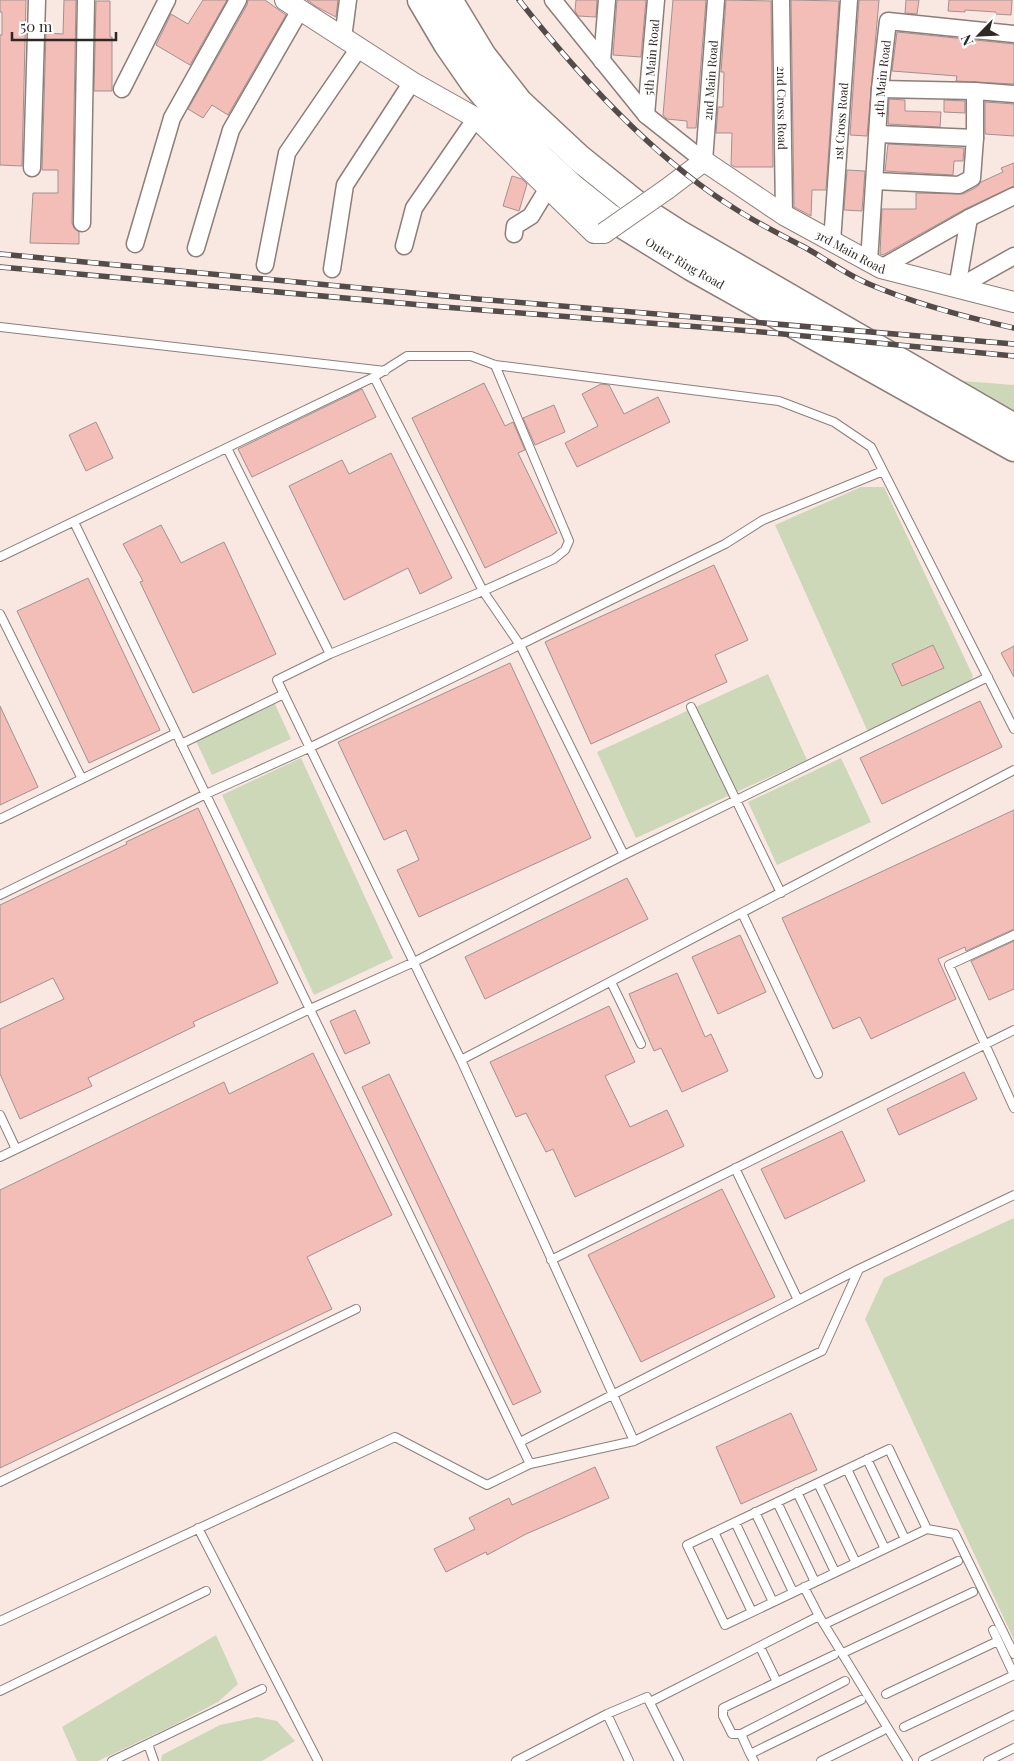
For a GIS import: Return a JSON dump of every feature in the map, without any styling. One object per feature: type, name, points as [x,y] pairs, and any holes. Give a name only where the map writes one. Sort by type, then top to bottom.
[{"type":"highway","name":"Outer Ring Road","points":[[421,0],[447,44],[474,83],[504,118],[541,158],[573,188],[608,216],[691,267],[1014,448]]},
{"type":"highway","name":"Outer Ring Road","points":[[449,0],[483,56],[520,102],[579,158],[650,215],[1014,427]]},
{"type":"street","points":[[32,168],[37,0]]},
{"type":"street","points":[[82,222],[86,0]]},
{"type":"street","points":[[122,89],[167,0]]},
{"type":"street","points":[[135,244],[172,118],[238,0]]},
{"type":"street","points":[[265,265],[287,153],[351,43],[348,0]]},
{"type":"street","points":[[196,248],[231,130],[289,3],[412,82],[476,118],[594,233],[604,233],[704,161],[646,115],[553,0]]},
{"type":"street","points":[[602,60],[607,0]]},
{"type":"street","name":"5th Main Road","points":[[646,115],[656,0]]},
{"type":"street","name":"2nd Main Road","points":[[704,161],[716,0]]},
{"type":"street","name":"2nd Cross Road","points":[[782,0],[784,215]]},
{"type":"street","name":"1st Cross Road","points":[[832,242],[849,0]]},
{"type":"street","name":"4th Main Road","points":[[875,265],[875,182],[880,89],[888,21],[1014,34]]},
{"type":"street","points":[[332,269],[345,185],[412,82]]},
{"type":"street","points":[[880,89],[975,91],[1014,94]]},
{"type":"street","points":[[875,182],[959,185],[972,178],[976,138],[975,91]]},
{"type":"street","points":[[404,246],[414,208],[476,118]]},
{"type":"street","points":[[878,134],[976,138]]},
{"type":"street","name":"3rd Main Road","points":[[704,161],[784,215],[875,265],[1014,302]]},
{"type":"street","points":[[514,234],[515,226],[531,216],[548,188]]},
{"type":"street","points":[[875,265],[1014,196]]},
{"type":"street","points":[[957,288],[969,218]]},
{"type":"street","points":[[957,288],[1014,256]]},
{"type":"lane","points":[[0,326],[386,371]]},
{"type":"lane","points":[[0,557],[374,377],[407,356],[471,356],[495,365],[779,401],[834,422],[871,447],[1014,729]]},
{"type":"lane","points":[[495,365],[569,541],[566,550],[554,559],[483,591],[330,654],[278,680],[461,1060],[634,1441]]},
{"type":"lane","points":[[374,377],[483,591],[520,645],[624,855]]},
{"type":"lane","points":[[227,448],[330,654]]},
{"type":"lane","points":[[0,895],[206,794],[311,747],[520,645],[725,544],[763,520],[883,470]]},
{"type":"lane","points":[[74,522],[530,1464]]},
{"type":"lane","points":[[0,614],[82,779]]},
{"type":"lane","points":[[0,1157],[310,1009],[414,962],[624,855],[988,677]]},
{"type":"lane","points":[[181,744],[284,694]]},
{"type":"lane","points":[[691,706],[781,892]]},
{"type":"lane","points":[[0,819],[176,733]]},
{"type":"lane","points":[[461,1060],[1014,770]]},
{"type":"lane","points":[[742,913],[818,1074]]},
{"type":"lane","points":[[1014,935],[949,966],[1014,1108]]},
{"type":"lane","points":[[612,982],[641,1044]]},
{"type":"lane","points":[[551,1260],[1014,1030]]},
{"type":"lane","points":[[0,1115],[16,1149]]},
{"type":"lane","points":[[735,1168],[798,1300]]},
{"type":"lane","points":[[520,1442],[859,1269],[1014,1195]]},
{"type":"lane","points":[[0,1621],[395,1437],[487,1485],[530,1464],[634,1441],[822,1351],[859,1269]]},
{"type":"lane","points":[[0,1482],[356,1309]]},
{"type":"lane","points":[[927,1529],[889,1449],[687,1544],[725,1625],[927,1529],[955,1534],[1014,1654]]},
{"type":"lane","points":[[867,1459],[905,1539]]},
{"type":"lane","points":[[847,1469],[885,1548]]},
{"type":"lane","points":[[818,1483],[856,1563]]},
{"type":"lane","points":[[797,1492],[835,1572]]},
{"type":"lane","points":[[777,1502],[815,1582]]},
{"type":"lane","points":[[755,1512],[793,1592]]},
{"type":"lane","points":[[735,1522],[773,1602]]},
{"type":"lane","points":[[198,1528],[318,1761]]},
{"type":"lane","points":[[714,1532],[752,1612]]},
{"type":"lane","points":[[825,1624],[958,1561]]},
{"type":"lane","points":[[804,1587],[819,1616],[908,1761]]},
{"type":"lane","points":[[0,1691],[206,1591]]},
{"type":"lane","points":[[842,1654],[973,1592]]},
{"type":"lane","points":[[516,1761],[607,1714],[648,1700],[819,1616]]},
{"type":"lane","points":[[904,1728],[1014,1675],[993,1630]]},
{"type":"lane","points":[[886,1694],[998,1641]]},
{"type":"lane","points":[[760,1646],[777,1682]]},
{"type":"lane","points":[[834,1655],[723,1708],[723,1716],[732,1734],[741,1734],[845,1681]]},
{"type":"lane","points":[[112,1761],[262,1689]]},
{"type":"lane","points":[[648,1700],[679,1761]]},
{"type":"lane","points":[[741,1734],[752,1757],[862,1700]]},
{"type":"lane","points":[[607,1714],[630,1761]]},
{"type":"lane","points":[[923,1760],[1014,1715]]},
{"type":"lane","points":[[821,1761],[882,1731]]},
{"type":"lane","points":[[148,1744],[154,1761]]},
{"type":"lane","points":[[988,1761],[1014,1748]]},
{"type":"green space","points":[[963,381],[1014,385],[1014,410]]},
{"type":"green space","points":[[861,487],[884,487],[973,676],[969,684],[868,732],[775,525]]},
{"type":"green space","points":[[768,674],[807,760],[636,838],[597,752]]},
{"type":"green space","points":[[274,702],[291,739],[212,775],[195,739]]},
{"type":"green space","points":[[301,758],[393,958],[314,995],[222,795]]},
{"type":"green space","points":[[841,758],[871,822],[777,865],[748,802]]},
{"type":"green space","points":[[1014,1218],[1014,1640],[865,1319],[884,1278]]},
{"type":"green space","points":[[216,1635],[238,1684],[218,1702],[172,1726],[98,1761],[77,1761],[62,1727]]},
{"type":"green space","points":[[257,1717],[277,1721],[295,1741],[262,1761],[161,1761],[162,1755],[220,1725]]},
{"type":"building","points":[[0,0],[26,0],[22,166],[0,165],[0,35],[2,35],[2,12],[0,12]]},
{"type":"building","points":[[64,0],[76,0],[72,223],[79,232],[79,244],[30,243],[33,193],[58,193],[58,170],[42,170],[46,33],[63,34]]},
{"type":"building","points":[[203,0],[227,0],[190,65],[156,45],[171,14],[188,24]]},
{"type":"building","points":[[248,0],[265,0],[286,15],[228,115],[212,105],[203,118],[188,109],[247,5]]},
{"type":"building","points":[[307,0],[338,0],[336,17],[317,7]]},
{"type":"building","points":[[576,0],[597,0],[596,17],[578,16],[575,11]]},
{"type":"building","points":[[617,0],[646,0],[641,57],[613,55]]},
{"type":"building","points":[[673,0],[706,0],[696,128],[687,128],[687,121],[667,119],[663,115]]},
{"type":"building","points":[[726,0],[771,1],[773,167],[735,167],[731,165],[732,133],[716,133],[718,107],[723,107],[724,72],[721,72]]},
{"type":"building","points":[[791,0],[839,1],[826,190],[812,190],[811,216],[794,207]]},
{"type":"building","points":[[859,0],[879,0],[867,136],[850,135]]},
{"type":"building","points":[[906,0],[919,0],[917,14],[905,13]]},
{"type":"building","points":[[949,0],[1012,0],[1011,15],[965,10],[965,12],[948,11]]},
{"type":"building","points":[[96,1],[110,1],[112,91],[94,91]]},
{"type":"building","points":[[897,32],[1014,44],[1014,84],[956,81],[957,76],[892,71]]},
{"type":"building","points":[[889,99],[905,100],[905,111],[941,112],[940,127],[888,124]]},
{"type":"building","points":[[944,100],[965,101],[965,113],[944,112]]},
{"type":"building","points":[[985,102],[1014,104],[1014,136],[985,134]]},
{"type":"building","points":[[888,144],[964,148],[963,161],[954,161],[953,175],[885,171]]},
{"type":"building","points":[[1014,163],[1014,186],[965,209],[883,255],[880,254],[882,209],[916,209],[916,193],[963,194],[977,187],[981,182],[1003,172],[1001,168]]},
{"type":"building","points":[[847,170],[865,171],[862,211],[844,210]]},
{"type":"building","points":[[512,176],[522,179],[527,184],[519,211],[503,206]]},
{"type":"building","points":[[484,383],[505,426],[513,422],[525,450],[518,453],[557,533],[485,568],[412,418]]},
{"type":"building","points":[[601,384],[609,385],[624,414],[658,397],[670,422],[577,467],[565,443],[598,426],[582,394]]},
{"type":"building","points":[[362,389],[376,417],[252,477],[238,449]]},
{"type":"building","points":[[554,405],[565,432],[535,445],[523,418]]},
{"type":"building","points":[[96,422],[113,458],[86,471],[69,435]]},
{"type":"building","points":[[391,453],[452,578],[420,594],[408,568],[344,600],[289,486],[342,460],[349,474]]},
{"type":"building","points":[[161,525],[181,563],[224,542],[276,654],[193,693],[140,582],[143,581],[123,544]]},
{"type":"building","points":[[714,565],[748,640],[715,655],[727,682],[591,744],[545,642]]},
{"type":"building","points":[[88,578],[160,730],[89,763],[17,611]]},
{"type":"building","points":[[933,645],[944,668],[902,686],[892,664]]},
{"type":"building","points":[[1014,646],[1014,677],[1001,653]]},
{"type":"building","points":[[510,663],[591,838],[419,917],[397,870],[419,860],[406,830],[384,840],[338,742]]},
{"type":"building","points":[[980,701],[1002,747],[882,804],[860,758]]},
{"type":"building","points":[[0,706],[38,787],[0,805]]},
{"type":"building","points":[[198,808],[278,983],[193,1022],[195,1026],[88,1078],[92,1086],[20,1119],[0,1074],[0,1029],[64,999],[53,978],[0,1003],[0,905]]},
{"type":"building","points":[[1014,810],[1014,929],[966,951],[965,947],[938,959],[956,999],[871,1039],[860,1017],[833,1029],[782,918]]},
{"type":"building","points":[[627,878],[648,919],[485,999],[465,957]]},
{"type":"building","points":[[740,935],[766,992],[718,1014],[692,957]]},
{"type":"building","points":[[1014,941],[1014,989],[989,1000],[971,961]]},
{"type":"building","points":[[677,973],[705,1037],[711,1034],[728,1071],[682,1092],[661,1048],[654,1051],[629,994]]},
{"type":"building","points":[[609,1006],[635,1062],[605,1076],[630,1127],[667,1110],[684,1146],[575,1197],[553,1149],[546,1152],[526,1113],[516,1117],[490,1062]]},
{"type":"building","points":[[355,1010],[370,1043],[345,1054],[330,1021]]},
{"type":"building","points":[[313,1053],[392,1215],[307,1257],[332,1309],[0,1468],[0,1190],[224,1082],[229,1094]]},
{"type":"building","points":[[964,1072],[977,1099],[899,1135],[887,1109]]},
{"type":"building","points":[[389,1074],[541,1392],[513,1405],[362,1087]]},
{"type":"building","points":[[842,1131],[865,1181],[785,1219],[761,1169]]},
{"type":"building","points":[[722,1189],[775,1297],[641,1362],[588,1255]]},
{"type":"building","points":[[791,1413],[817,1470],[741,1504],[716,1447]]},
{"type":"building","points":[[595,1467],[609,1498],[526,1534],[487,1555],[486,1552],[446,1572],[434,1549],[475,1529],[469,1518],[509,1498],[512,1505]]},
{"type":"railway","points":[[519,0],[592,86],[647,141],[676,166],[737,210],[869,284],[904,298],[940,309],[1014,328]]},
{"type":"railway","points":[[0,254],[477,299],[1014,344]]},
{"type":"railway","points":[[0,267],[444,307],[751,331],[1014,356]]}]
